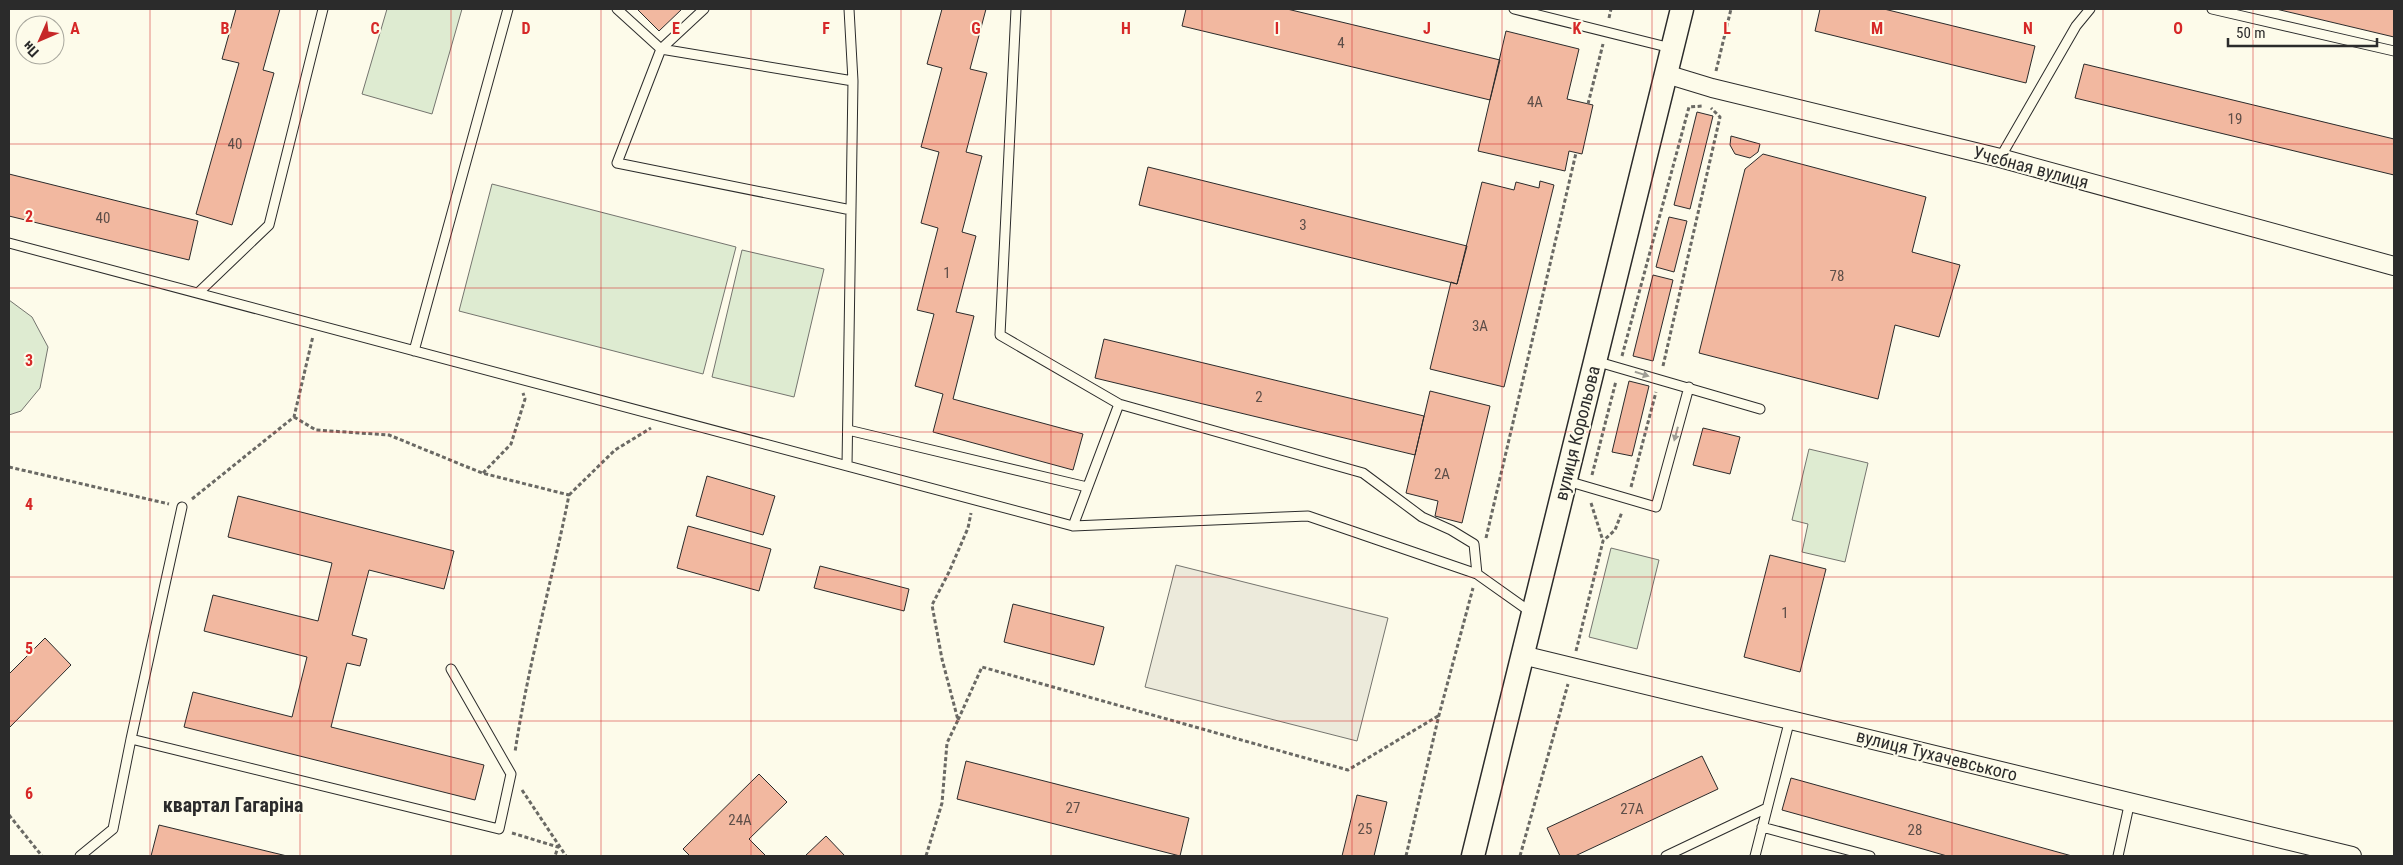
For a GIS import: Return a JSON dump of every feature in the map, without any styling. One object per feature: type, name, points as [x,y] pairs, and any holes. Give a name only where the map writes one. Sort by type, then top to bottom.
[{"type":"street","name":"вулиця Корольова","points":[[1473,856],[1682,9]]},
{"type":"street","name":"Учєбная вулиця","points":[[1666,74],[1712,88],[2000,158],[2394,266]]},
{"type":"street","name":"вулиця Тухачевського","points":[[1522,655],[2352,856]]},
{"type":"lane","points":[[198,293],[269,225],[323,9]]},
{"type":"lane","points":[[414,351],[508,9]]},
{"type":"lane","points":[[617,9],[661,49],[853,81]]},
{"type":"lane","points":[[704,9],[661,49],[618,163],[851,210]]},
{"type":"lane","points":[[847,466],[853,81],[849,9]]},
{"type":"lane","points":[[1016,9],[1000,335],[1119,404],[1363,473],[1422,517],[1451,530],[1474,544],[1477,574]]},
{"type":"lane","points":[[1514,9],[1672,49]]},
{"type":"lane","points":[[2000,158],[2076,26],[2090,9]]},
{"type":"lane","points":[[2212,9],[2394,51]]},
{"type":"lane","points":[[9,243],[1073,526],[1308,516],[1477,574],[1533,613]]},
{"type":"lane","points":[[1595,361],[1760,408]]},
{"type":"lane","points":[[1566,480],[1656,507],[1689,387]]},
{"type":"lane","points":[[1073,526],[1119,404]]},
{"type":"lane","points":[[848,430],[1087,487]]},
{"type":"lane","points":[[80,856],[113,829],[182,507]]},
{"type":"lane","points":[[131,739],[499,829],[511,774],[451,669]]},
{"type":"lane","points":[[1755,856],[1790,719]]},
{"type":"lane","points":[[2118,856],[2130,801]]},
{"type":"lane","points":[[1666,856],[1767,808]]},
{"type":"lane","points":[[1762,827],[1870,856]]},
{"type":"path","points":[[1588,104],[1611,9]]},
{"type":"path","points":[[1712,88],[1731,9]]},
{"type":"path","points":[[1520,856],[1573,667],[1603,541],[1592,510],[1589,488],[1619,367],[1689,107],[1708,105],[1720,117],[1660,380],[1628,498],[1615,530],[1603,541]]},
{"type":"path","points":[[1406,856],[1439,715],[1477,574],[1576,152]]},
{"type":"path","points":[[9,467],[182,507],[294,417],[316,324]]},
{"type":"path","points":[[482,473],[510,444],[525,399],[517,379]]},
{"type":"path","points":[[294,417],[316,430],[389,435],[482,473],[569,495]]},
{"type":"path","points":[[566,856],[558,847],[511,774],[532,657],[554,572],[569,495],[615,450],[648,429],[672,420]]},
{"type":"path","points":[[958,720],[942,659],[932,604],[949,572],[968,528],[974,499]]},
{"type":"path","points":[[926,856],[942,803],[947,743],[982,667],[1348,770],[1439,715]]},
{"type":"path","points":[[9,815],[42,856]]},
{"type":"path","points":[[499,829],[558,847]]},
{"type":"path","points":[[555,856],[558,847]]},
{"type":"green space","points":[[387,9],[462,9],[432,114],[362,94]]},
{"type":"green space","points":[[492,184],[736,247],[703,374],[459,311]]},
{"type":"green space","points":[[742,250],[824,269],[794,397],[712,377]]},
{"type":"green space","points":[[9,300],[32,317],[48,347],[40,388],[21,411],[9,415]]},
{"type":"green space","points":[[1809,449],[1868,463],[1845,562],[1802,552],[1808,524],[1792,520]]},
{"type":"green space","points":[[1611,548],[1659,560],[1637,649],[1589,637]]},
{"type":"shaded area","points":[[1176,565],[1388,618],[1357,741],[1145,687]]},
{"type":"building","points":[[236,9],[280,9],[263,70],[274,73],[232,225],[196,214],[239,63],[222,59]]},
{"type":"building","points":[[637,9],[682,9],[659,31]]},
{"type":"building","points":[[942,9],[986,9],[970,69],[987,73],[966,152],[982,156],[962,232],[976,236],[956,312],[974,316],[953,399],[1083,434],[1073,470],[933,432],[943,394],[915,386],[934,314],[917,310],[938,228],[921,223],[939,152],[921,147],[942,68],[927,64]]},
{"type":"building","points":[[1186,9],[1287,9],[1500,60],[1490,100],[1182,26]]},
{"type":"building","points":[[1820,9],[1884,9],[2035,46],[2026,83],[1815,31]]},
{"type":"building","points":[[2276,9],[2394,9],[2394,37]]},
{"type":"building","points":[[1506,31],[1579,49],[1567,99],[1593,105],[1582,154],[1569,151],[1565,171],[1478,151]]},
{"type":"building","points":[[2084,64],[2394,139],[2394,175],[2075,98]]},
{"type":"building","points":[[1697,112],[1713,116],[1690,209],[1674,205]]},
{"type":"building","points":[[1731,136],[1760,144],[1758,152],[1750,158],[1735,154],[1730,145]]},
{"type":"building","points":[[1763,154],[1926,197],[1912,252],[1960,265],[1939,337],[1895,325],[1878,399],[1699,353],[1745,169]]},
{"type":"building","points":[[1148,167],[1467,246],[1457,284],[1139,205]]},
{"type":"building","points":[[9,174],[198,221],[189,260],[9,216]]},
{"type":"building","points":[[1540,181],[1554,185],[1504,387],[1430,369],[1451,282],[1457,284],[1482,182],[1514,190],[1516,182],[1539,188]]},
{"type":"building","points":[[1669,217],[1687,221],[1674,272],[1656,267]]},
{"type":"building","points":[[1653,275],[1673,280],[1653,361],[1633,356]]},
{"type":"building","points":[[1104,339],[1424,416],[1415,455],[1095,378]]},
{"type":"building","points":[[1629,381],[1649,386],[1632,456],[1612,452]]},
{"type":"building","points":[[1430,391],[1490,406],[1462,523],[1435,516],[1438,501],[1406,493]]},
{"type":"building","points":[[1703,428],[1740,437],[1730,474],[1693,465]]},
{"type":"building","points":[[707,476],[775,496],[763,535],[696,516]]},
{"type":"building","points":[[238,496],[454,551],[444,589],[369,570],[352,635],[367,639],[360,666],[347,663],[331,727],[484,765],[475,800],[184,727],[193,692],[292,717],[307,657],[204,631],[213,595],[318,621],[332,563],[228,537]]},
{"type":"building","points":[[688,526],[771,549],[759,591],[677,568]]},
{"type":"building","points":[[1770,555],[1826,569],[1800,672],[1744,657]]},
{"type":"building","points":[[820,566],[909,589],[904,611],[814,588]]},
{"type":"building","points":[[1013,604],[1104,627],[1094,665],[1004,642]]},
{"type":"building","points":[[45,638],[71,665],[9,728],[9,674]]},
{"type":"building","points":[[1702,756],[1718,789],[1575,856],[1560,856],[1547,828]]},
{"type":"building","points":[[966,761],[1189,818],[1180,856],[957,799]]},
{"type":"building","points":[[759,774],[787,802],[749,839],[766,856],[690,856],[683,849]]},
{"type":"building","points":[[1791,778],[2072,856],[1947,856],[1782,810]]},
{"type":"building","points":[[1357,795],[1387,802],[1374,856],[1342,856]]},
{"type":"building","points":[[159,825],[287,856],[151,856]]},
{"type":"building","points":[[826,836],[845,856],[805,856]]},
{"type":"district","name":"квартал Гагаріна","points":[[233,805]]}]
